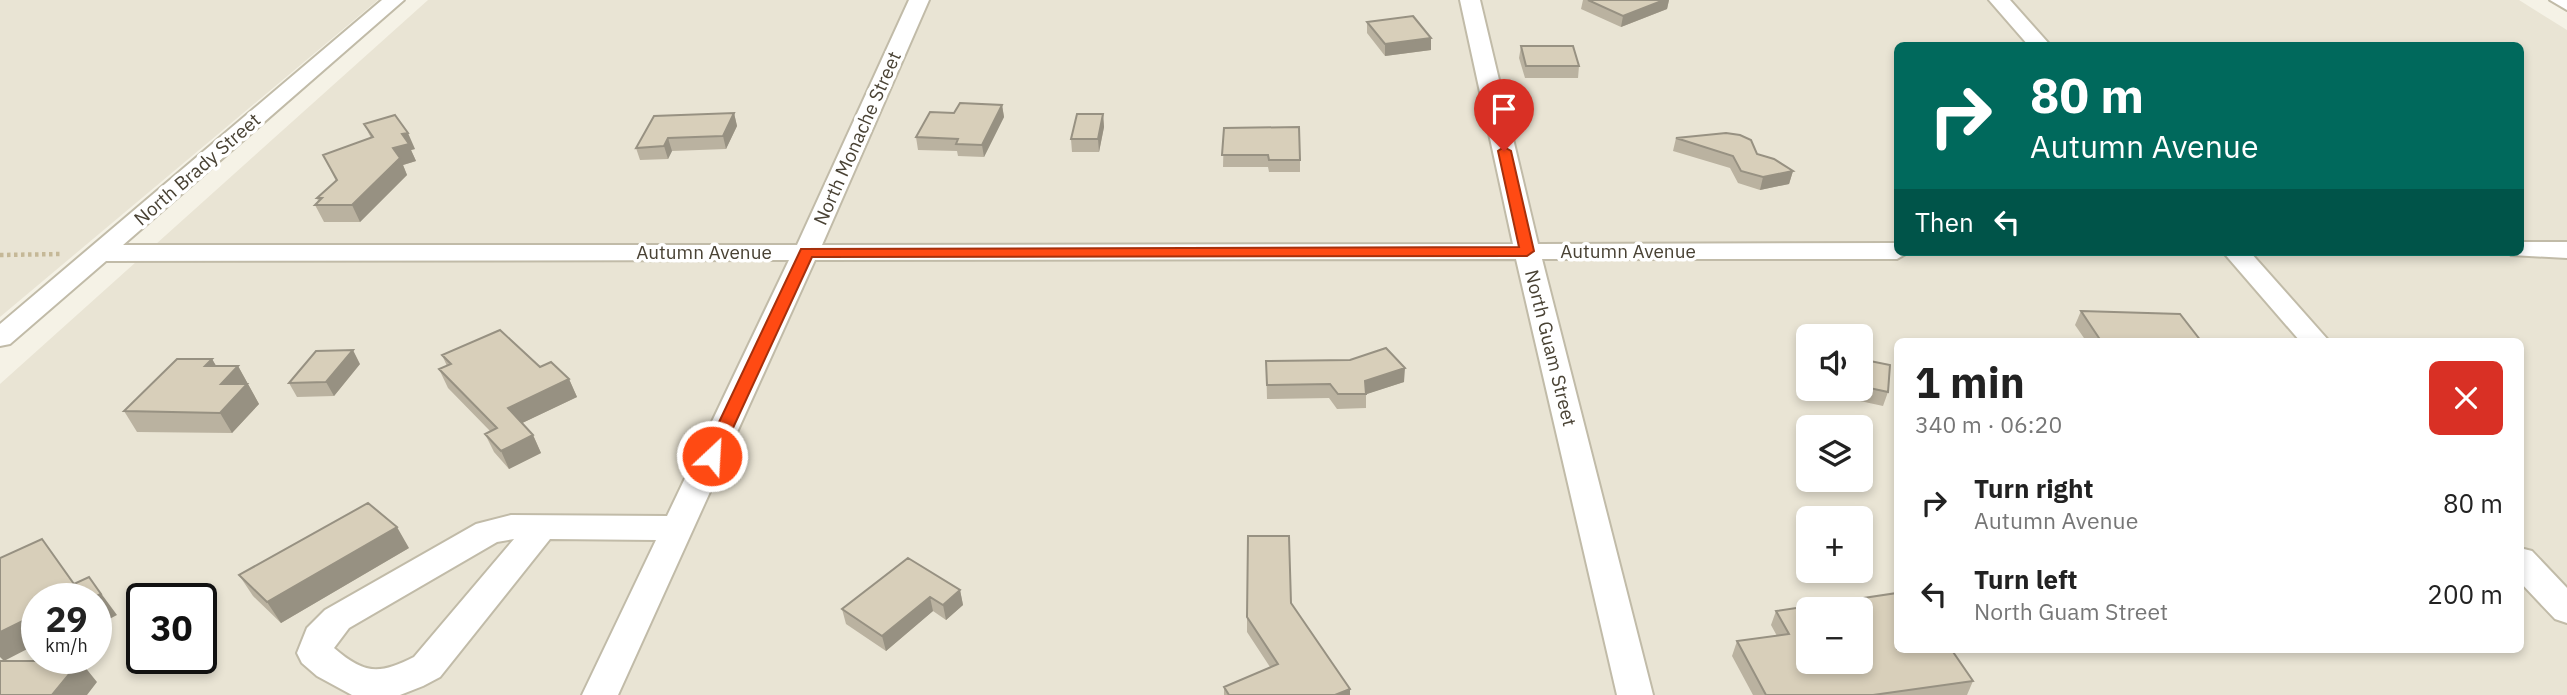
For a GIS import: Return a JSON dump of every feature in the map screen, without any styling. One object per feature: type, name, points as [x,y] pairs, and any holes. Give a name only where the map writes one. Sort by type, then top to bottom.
[{"type":"street","name":"North Brady Street","points":[[0,338],[394,0]]},
{"type":"street","name":"North Monache Street","points":[[600,695],[806,252],[919,0]]},
{"type":"street","name":"North Guam Street","points":[[1470,0],[1527,251],[1635,695]]},
{"type":"street","points":[[1998,0],[2037,42]]},
{"type":"street","points":[[2560,0],[2567,4]]},
{"type":"street","points":[[2524,250],[2567,250]]},
{"type":"street","name":"Autumn Avenue","points":[[100,253],[1894,251]]},
{"type":"street","points":[[2240,256],[2312,338]]},
{"type":"street","points":[[541,528],[427,667],[407,679],[368,687],[353,682],[315,653],[317,641],[324,629],[337,619],[469,540],[511,527],[678,528]]},
{"type":"street","points":[[2524,564],[2567,610]]},
{"type":"path","points":[[0,255],[100,253]]},
{"type":"shaded area","points":[[0,0],[378,0],[0,317]]},
{"type":"shaded area","points":[[428,0],[2519,0],[2567,30],[2567,695],[0,695],[0,384]]},
{"type":"building","points":[[1588,0],[1664,0],[1623,16]]},
{"type":"building","points":[[1413,16],[1431,38],[1385,44],[1367,22]]},
{"type":"building","points":[[1521,46],[1573,46],[1579,66],[1526,66]]},
{"type":"building","points":[[960,103],[1002,105],[982,145],[956,144],[958,139],[916,137],[930,112],[954,113]]},
{"type":"building","points":[[734,113],[723,136],[668,138],[664,146],[636,148],[654,116]]},
{"type":"building","points":[[1077,114],[1103,114],[1098,139],[1071,139]]},
{"type":"building","points":[[395,115],[408,133],[402,134],[409,144],[393,148],[400,158],[352,205],[315,205],[322,198],[317,198],[337,180],[323,155],[373,137],[364,124]]},
{"type":"building","points":[[1299,127],[1300,160],[1269,160],[1268,155],[1222,155],[1224,128]]},
{"type":"building","points":[[1726,133],[1751,140],[1757,154],[1774,159],[1793,171],[1763,177],[1741,171],[1733,156],[1676,138]]},
{"type":"building","points":[[2081,311],[2180,314],[2199,338],[2099,338]]},
{"type":"building","points":[[500,330],[540,367],[551,362],[569,379],[508,408],[533,435],[501,451],[485,434],[497,428],[439,369],[451,364],[442,355]]},
{"type":"building","points":[[1386,348],[1405,368],[1365,381],[1366,394],[1338,394],[1330,384],[1267,385],[1266,361],[1350,360]]},
{"type":"building","points":[[353,350],[326,382],[289,383],[316,351]]},
{"type":"building","points":[[177,359],[212,359],[205,366],[238,366],[221,384],[247,384],[220,413],[124,411]]},
{"type":"building","points":[[1873,362],[1890,365],[1888,392],[1873,389]]},
{"type":"building","points":[[368,503],[397,527],[267,602],[239,575]]},
{"type":"building","points":[[1248,536],[1289,536],[1291,603],[1350,689],[1335,695],[1229,695],[1224,687],[1278,664],[1247,617]]},
{"type":"building","points":[[42,539],[73,583],[21,583],[21,622],[0,632],[0,558]]},
{"type":"building","points":[[908,558],[960,590],[943,605],[930,597],[882,636],[842,609]]},
{"type":"building","points":[[89,577],[93,583],[76,583]]},
{"type":"building","points":[[1894,593],[1894,653],[1954,653],[1973,681],[1873,695],[1766,695],[1737,641],[1789,634],[1776,611],[1796,608],[1796,674],[1873,674],[1873,597],[1870,597]]},
{"type":"building","points":[[0,661],[21,661],[21,674],[69,674],[52,695],[0,695]]},
{"type":"route","points":[[712,456],[806,252],[1527,251],[1504,151]]}]
